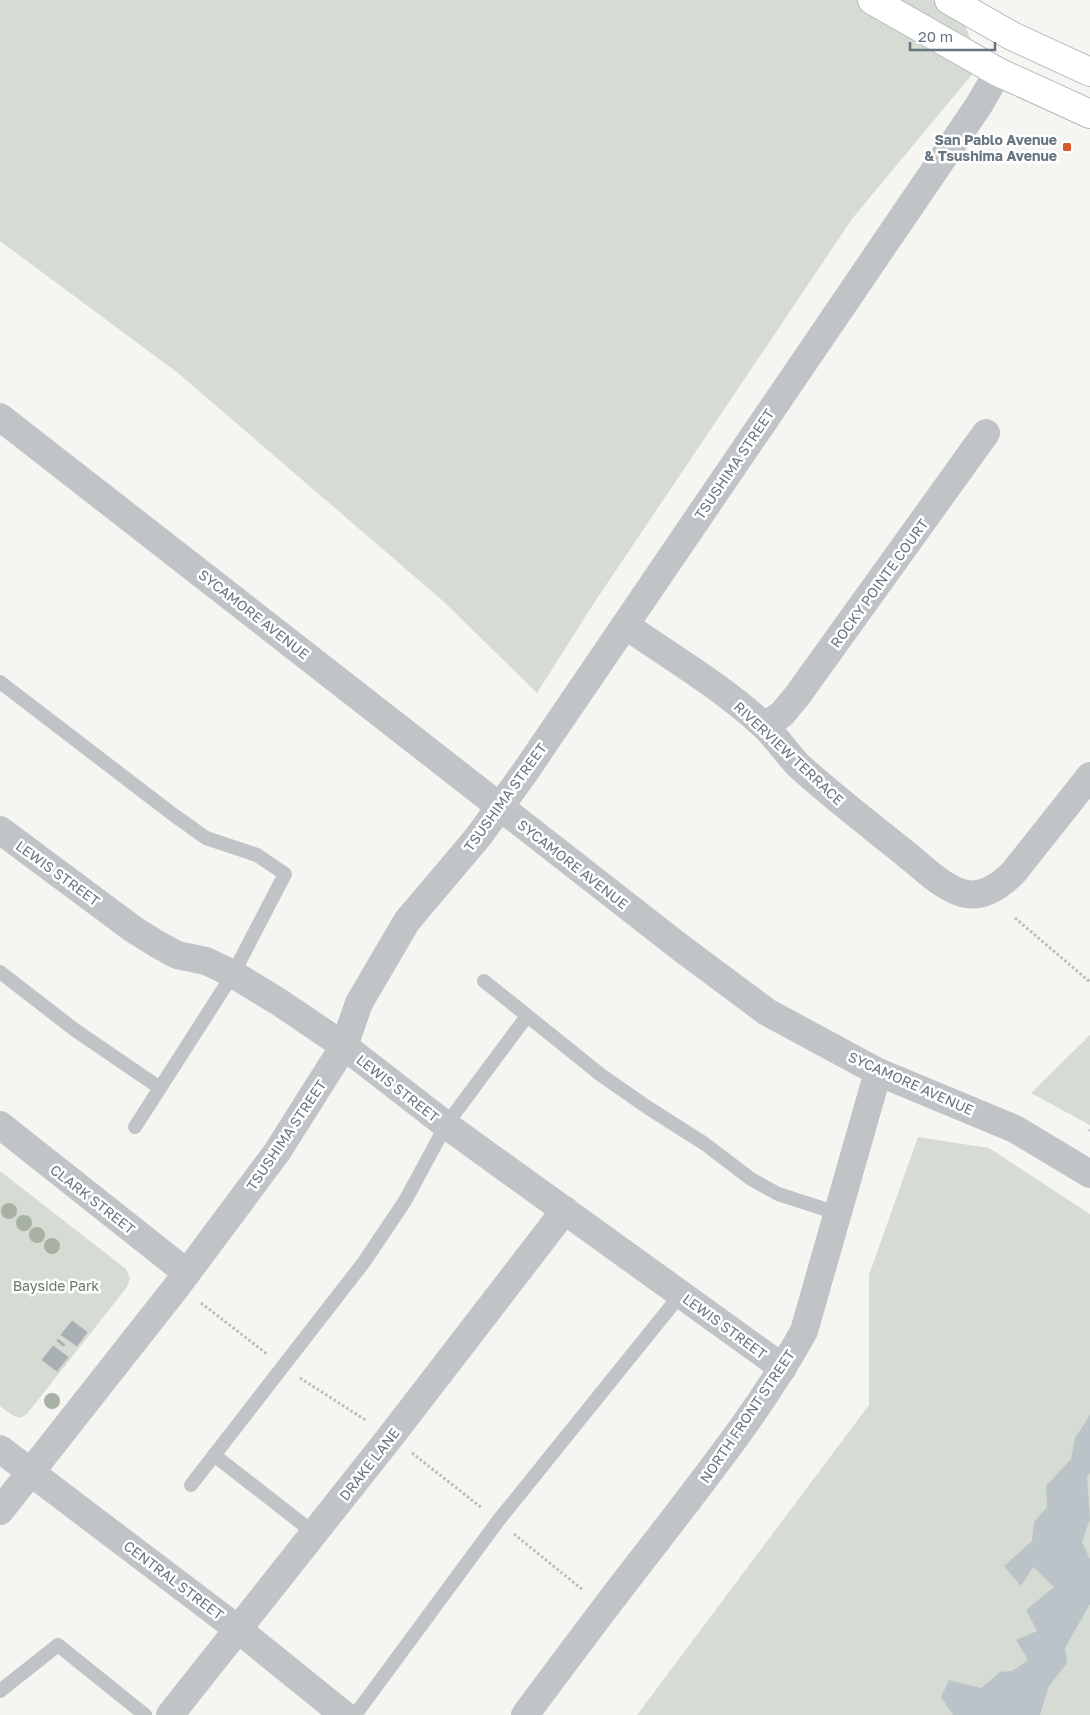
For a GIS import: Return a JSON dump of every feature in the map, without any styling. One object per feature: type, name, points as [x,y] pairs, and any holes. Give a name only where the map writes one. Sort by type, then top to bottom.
[{"type":"main road","points":[[872,0],[998,72],[1090,114]]},
{"type":"main road","points":[[949,0],[1012,36],[1090,72]]},
{"type":"street","name":"TSUSHIMA STREET","points":[[0,1511],[187,1273],[277,1152],[344,1046],[359,1003],[407,921],[500,807],[979,105],[998,72]]},
{"type":"street","name":"SYCAMORE AVENUE","points":[[0,417],[681,948],[767,1012],[878,1072],[1014,1129],[1090,1174]]},
{"type":"street","name":"ROCKY POINTE COURT","points":[[765,726],[782,714],[798,696],[986,433]]},
{"type":"street","name":"RIVERVIEW TERRACE","points":[[625,625],[738,704],[765,726],[797,763],[830,793],[929,872],[949,887],[963,893],[977,895],[1003,883],[1090,776]]},
{"type":"street","name":"LEWIS STREET","points":[[0,830],[133,929],[177,954],[206,961],[233,974],[279,1002],[344,1046],[446,1125],[783,1368]]},
{"type":"street","name":"NORTH FRONT STREET","points":[[525,1715],[730,1446],[783,1368],[804,1331],[878,1072]]},
{"type":"street","name":"CLARK STREET","points":[[0,1125],[187,1273]]},
{"type":"street","name":"DRAKE LANE","points":[[170,1715],[391,1436],[565,1210]]},
{"type":"street","name":"CENTRAL STREET","points":[[0,1449],[239,1630],[344,1715]]},
{"type":"lane","points":[[0,682],[171,814],[206,838],[257,854],[285,874],[233,974],[135,1127]]},
{"type":"lane","points":[[0,972],[75,1030],[160,1088]]},
{"type":"lane","points":[[484,981],[626,1093],[705,1144],[751,1179],[778,1194],[837,1213]]},
{"type":"lane","points":[[191,1485],[364,1262],[405,1201],[446,1125],[527,1016]]},
{"type":"lane","points":[[355,1715],[498,1522],[681,1294]]},
{"type":"lane","points":[[214,1454],[314,1534]]},
{"type":"lane","points":[[0,1691],[58,1645],[145,1715]]},
{"type":"path","points":[[1015,918],[1090,982]]},
{"type":"green space","points":[[0,0],[951,0],[959,5],[979,66],[852,219],[594,603],[537,693],[443,601],[178,373],[0,241]]},
{"type":"green space","points":[[1090,1035],[1090,1125],[1031,1093]]},
{"type":"green space","points":[[918,1137],[989,1148],[1090,1214],[1090,1715],[637,1715],[869,1405],[869,1275]]},
{"type":"green space","name":"Bayside Park","points":[[0,1171],[126,1269],[130,1278],[127,1287],[27,1414],[20,1418],[12,1415],[0,1406]]},
{"type":"shaded area","points":[[1090,1415],[1090,1472],[1087,1478],[1090,1519],[1082,1542],[1090,1559],[1090,1604],[1065,1648],[1067,1663],[1049,1686],[1040,1715],[953,1715],[941,1697],[949,1680],[981,1688],[1000,1672],[1012,1671],[1028,1660],[1016,1640],[1037,1631],[1026,1610],[1054,1587],[1033,1567],[1021,1586],[1004,1566],[1032,1541],[1034,1522],[1047,1507],[1046,1486],[1071,1459],[1075,1438]]},
{"type":"building","points":[[72,1320],[88,1332],[77,1347],[60,1335]]},
{"type":"building","points":[[58,1338],[66,1345],[63,1347],[56,1341]]},
{"type":"building","points":[[53,1345],[69,1357],[57,1372],[41,1360]]},
{"type":"place","name":"San Pablo Avenue & Tsushima Avenue","points":[[1067,147]]}]
